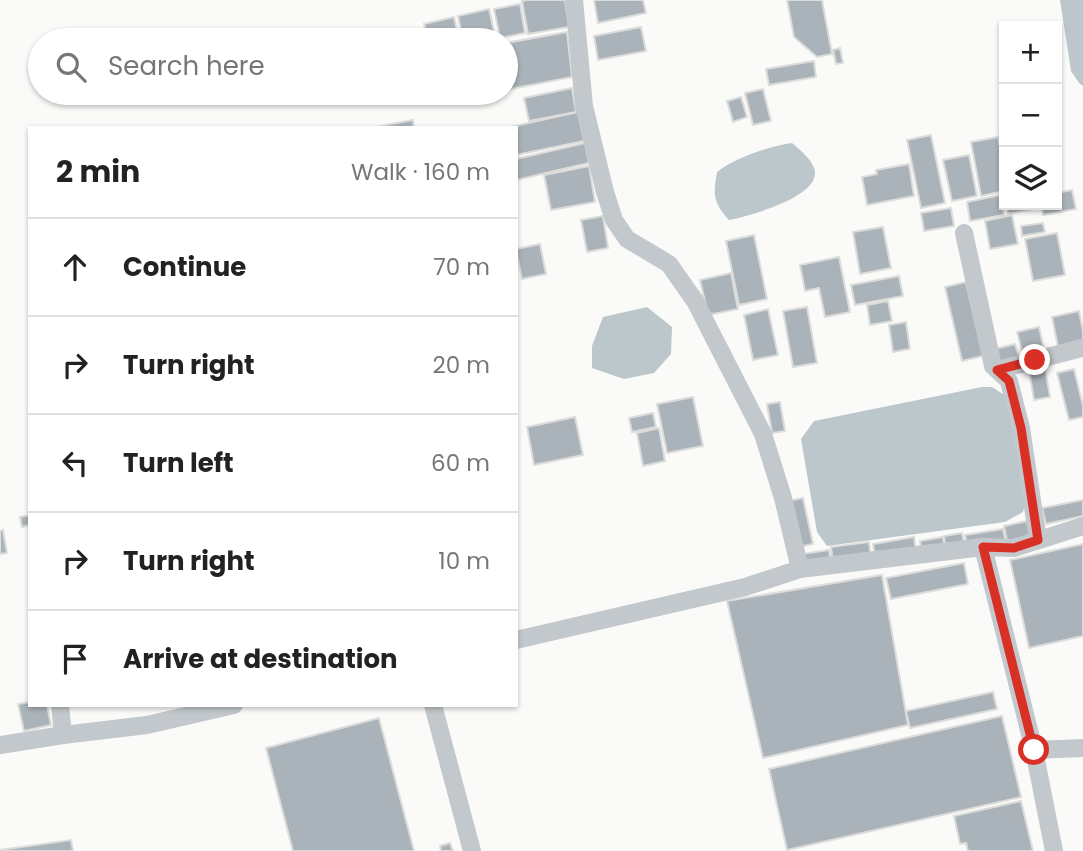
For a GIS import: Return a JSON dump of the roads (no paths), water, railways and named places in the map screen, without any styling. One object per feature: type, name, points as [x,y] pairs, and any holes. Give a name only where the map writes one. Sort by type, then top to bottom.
[{"type":"street","points":[[574,0],[584,106],[614,220],[627,239],[669,264],[695,301],[763,434],[783,498],[800,569]]},
{"type":"street","points":[[964,233],[993,366],[1009,381],[1021,428],[1038,540]]},
{"type":"street","points":[[997,370],[1082,348]]},
{"type":"street","points":[[518,640],[745,587],[800,569],[983,547],[1014,548],[1083,526]]},
{"type":"street","points":[[983,547],[1034,750],[1054,851]]},
{"type":"street","points":[[60,707],[63,735]]},
{"type":"street","points":[[0,745],[147,725],[225,707]]},
{"type":"street","points":[[434,707],[472,851]]},
{"type":"street","points":[[1034,750],[1083,748]]}]
